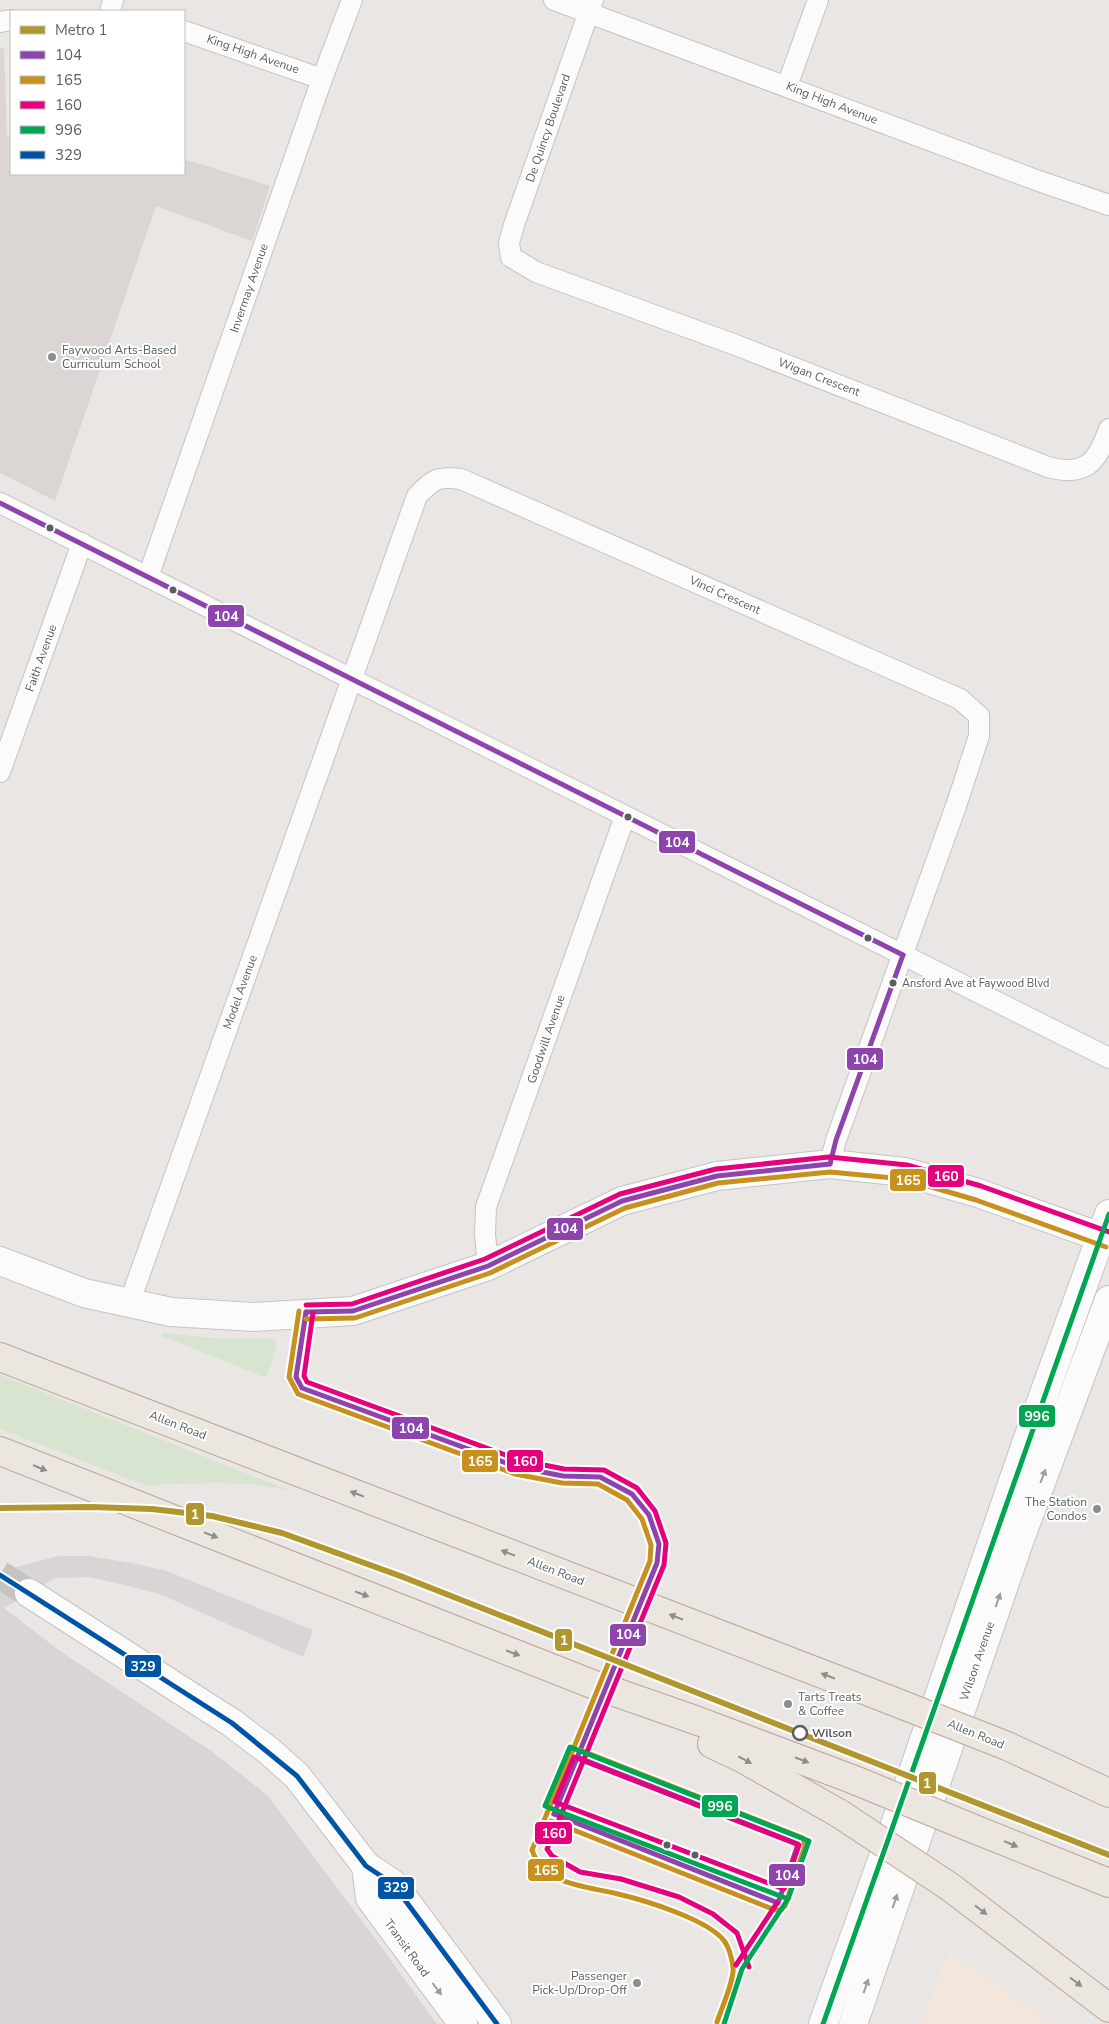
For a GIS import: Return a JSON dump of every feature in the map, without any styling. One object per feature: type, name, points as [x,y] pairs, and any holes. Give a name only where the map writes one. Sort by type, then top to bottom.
[{"type":"highway","points":[[0,1339],[88,1378],[182,1426]]},
{"type":"highway","name":"Allen Road","points":[[0,1357],[890,1700],[1007,1746],[1109,1793]]},
{"type":"highway","points":[[0,1451],[592,1684],[698,1721],[852,1779],[1109,1883]]},
{"type":"highway","points":[[592,1684],[742,1758],[840,1814],[950,1887],[1109,2008]]},
{"type":"highway","points":[[1007,1746],[1109,1778]]},
{"type":"highway","points":[[1043,1857],[1109,1894]]},
{"type":"main road","points":[[0,1261],[84,1293],[171,1312],[254,1317],[353,1311],[488,1266],[622,1200],[716,1176],[830,1164],[905,1172],[1106,1230]]},
{"type":"main road","name":"Wilson Avenue","points":[[822,2024],[1106,1230]]},
{"type":"main road","name":"Wilson Avenue","points":[[853,2024],[1020,1538],[1109,1300]]},
{"type":"main road","points":[[29,1593],[232,1723],[269,1751],[297,1776],[366,1866],[393,1884],[497,2024]]},
{"type":"main road","name":"Transit Road","points":[[366,1866],[370,1898],[463,2024]]},
{"type":"street","name":"Invermay Avenue","points":[[148,577],[322,78],[352,0]]},
{"type":"street","name":"King High Avenue","points":[[554,0],[591,6],[787,86],[1036,180],[1109,205]]},
{"type":"street","points":[[787,86],[818,0]]},
{"type":"street","name":"De Quincy Boulevard","points":[[511,257],[509,243],[514,225],[591,6]]},
{"type":"street","name":"King High Avenue","points":[[185,31],[322,78]]},
{"type":"street","name":"Wigan Crescent","points":[[511,257],[536,272],[732,344],[1048,467],[1066,472],[1080,470],[1091,463],[1101,449],[1109,429]]},
{"type":"street","name":"Vinci Crescent","points":[[351,680],[417,496],[429,483],[442,477],[461,480],[487,491],[960,699],[978,716],[979,736],[903,955]]},
{"type":"street","points":[[0,503],[1109,1058]]},
{"type":"street","name":"Faith Avenue","points":[[0,772],[82,543]]},
{"type":"street","name":"Model Avenue","points":[[130,1304],[351,680]]},
{"type":"street","name":"Goodwill Avenue","points":[[488,1266],[485,1234],[486,1207],[624,816]]},
{"type":"street","points":[[830,1164],[836,1140],[903,955]]},
{"type":"shaded area","name":"Faywood Arts-Based Curriculum School","points":[[4,48],[7,137],[10,137],[10,175],[185,175],[185,159],[270,186],[252,241],[156,206],[55,501],[0,473],[0,49]]},
{"type":"shaded area","points":[[59,1556],[89,1556],[167,1571],[313,1630],[303,1657],[157,1593],[90,1577],[55,1578],[4,1608],[60,1651],[214,1753],[267,1795],[437,2024],[0,2024],[0,1571]]},
{"type":"shaded area","points":[[949,1951],[1050,2024],[921,2024]]},
{"type":"green space","points":[[163,1333],[224,1339],[274,1339],[277,1343],[267,1376],[264,1377],[162,1336]]},
{"type":"green space","points":[[0,1375],[288,1490],[249,1484],[145,1485],[0,1429]]},
{"type":"tunnel","points":[[0,1575],[29,1593]]},
{"type":"metro line","name":"1","points":[[0,1508],[91,1507],[152,1509],[212,1516],[282,1533],[403,1577],[1109,1855]]},
{"type":"transit line","name":"104","points":[[0,503],[903,955]]},
{"type":"transit line","name":"104","points":[[830,1164],[836,1140],[903,955]]},
{"type":"transit line","name":"160","points":[[306,1305],[352,1304],[485,1259],[620,1194],[716,1169],[829,1157],[907,1165],[981,1186],[1109,1232]]},
{"type":"transit line","name":"104","points":[[306,1312],[353,1311],[488,1266],[622,1201],[717,1176],[830,1164]]},
{"type":"transit line","name":"165","points":[[306,1319],[355,1318],[490,1273],[625,1208],[718,1183],[830,1172],[904,1179],[976,1200],[1106,1247]]},
{"type":"transit line","name":"996","points":[[823,2024],[1109,1214]]},
{"type":"transit line","name":"165","points":[[299,1311],[289,1377],[298,1394],[515,1474],[562,1483],[598,1484],[627,1500],[642,1519],[651,1545],[650,1561],[532,1850],[538,1862],[556,1878],[659,1906],[706,1926],[717,1934],[728,1947],[733,1967],[730,1986],[717,2022]]},
{"type":"transit line","name":"104","points":[[306,1312],[296,1377],[302,1388],[517,1467],[563,1476],[600,1477],[632,1494],[649,1515],[659,1544],[657,1563],[554,1814]]},
{"type":"transit line","name":"160","points":[[313,1313],[304,1376],[307,1382],[519,1460],[564,1469],[604,1470],[637,1488],[655,1511],[666,1543],[664,1565],[547,1849],[552,1856],[580,1872],[621,1879],[679,1897],[713,1914],[737,1933],[749,1967]]},
{"type":"transit line","name":"329","points":[[0,1575],[232,1723],[297,1776],[366,1866],[393,1884],[497,2024]]},
{"type":"transit line","name":"996","points":[[570,1747],[809,1841],[788,1899],[545,1806],[570,1747]]},
{"type":"transit line","name":"165","points":[[551,1821],[775,1910],[781,1910],[785,1906],[805,1846],[803,1838],[580,1750]]},
{"type":"transit line","name":"160","points":[[574,1757],[799,1845],[784,1889],[555,1802],[574,1757]]},
{"type":"transit line","name":"104","points":[[554,1814],[778,1903],[798,1844],[577,1757]]},
{"type":"transit line","name":"996","points":[[724,2024],[742,1969],[788,1899]]},
{"type":"transit line","name":"160","points":[[736,1965],[777,1903]]},
{"type":"place","name":"Faywood Arts-Based Curriculum School","points":[[52,357]]},
{"type":"place","name":"Ansford Ave at Faywood Blvd","points":[[893,983]]},
{"type":"place","name":"The Station Condos","points":[[1097,1509]]},
{"type":"place","name":"Tarts Treats & Coffee","points":[[788,1704]]},
{"type":"place","name":"Wilson","points":[[800,1733]]},
{"type":"place","name":"Passenger Pick-Up/Drop-Off","points":[[637,1983]]}]
